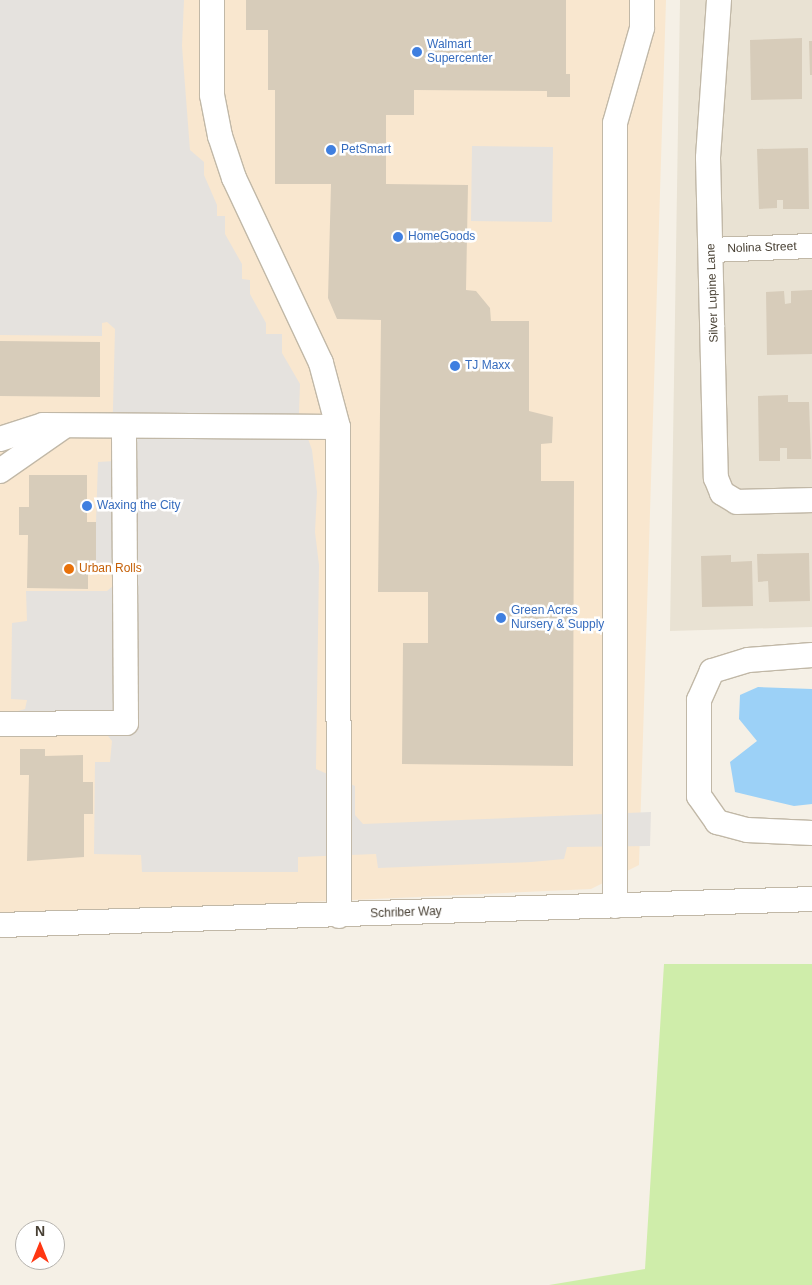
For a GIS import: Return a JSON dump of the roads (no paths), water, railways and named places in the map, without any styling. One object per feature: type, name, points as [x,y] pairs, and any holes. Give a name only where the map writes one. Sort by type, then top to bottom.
[{"type":"street","points":[[212,0],[212,95],[220,136],[234,178],[321,363],[338,427],[339,916]]},
{"type":"street","points":[[615,906],[615,123],[642,28],[642,0]]},
{"type":"street","name":"Silver Lupine Lane","points":[[719,0],[708,158],[716,478],[722,493],[738,502],[812,500]]},
{"type":"street","name":"Nolina Street","points":[[711,250],[812,246]]},
{"type":"street","points":[[0,724],[126,723],[124,426]]},
{"type":"street","points":[[0,439],[30,427],[338,427]]},
{"type":"street","points":[[0,471],[63,427]]},
{"type":"street","points":[[812,655],[748,660],[712,671],[699,700],[699,796],[717,822],[747,830],[812,833]]},
{"type":"street","name":"Schriber Way","points":[[0,925],[339,916],[812,899]]},
{"type":"water","points":[[758,687],[812,689],[812,804],[794,806],[735,792],[730,762],[757,741],[739,719],[740,695]]},
{"type":"place","name":"Walmart Supercenter","points":[[417,52]]},
{"type":"place","name":"PetSmart","points":[[331,150]]},
{"type":"place","name":"HomeGoods","points":[[398,237]]},
{"type":"place","name":"TJ Maxx","points":[[455,366]]},
{"type":"place","name":"Waxing the City","points":[[87,506]]},
{"type":"place","name":"Urban Rolls","points":[[69,569]]},
{"type":"place","name":"Green Acres Nursery & Supply","points":[[501,618]]}]
